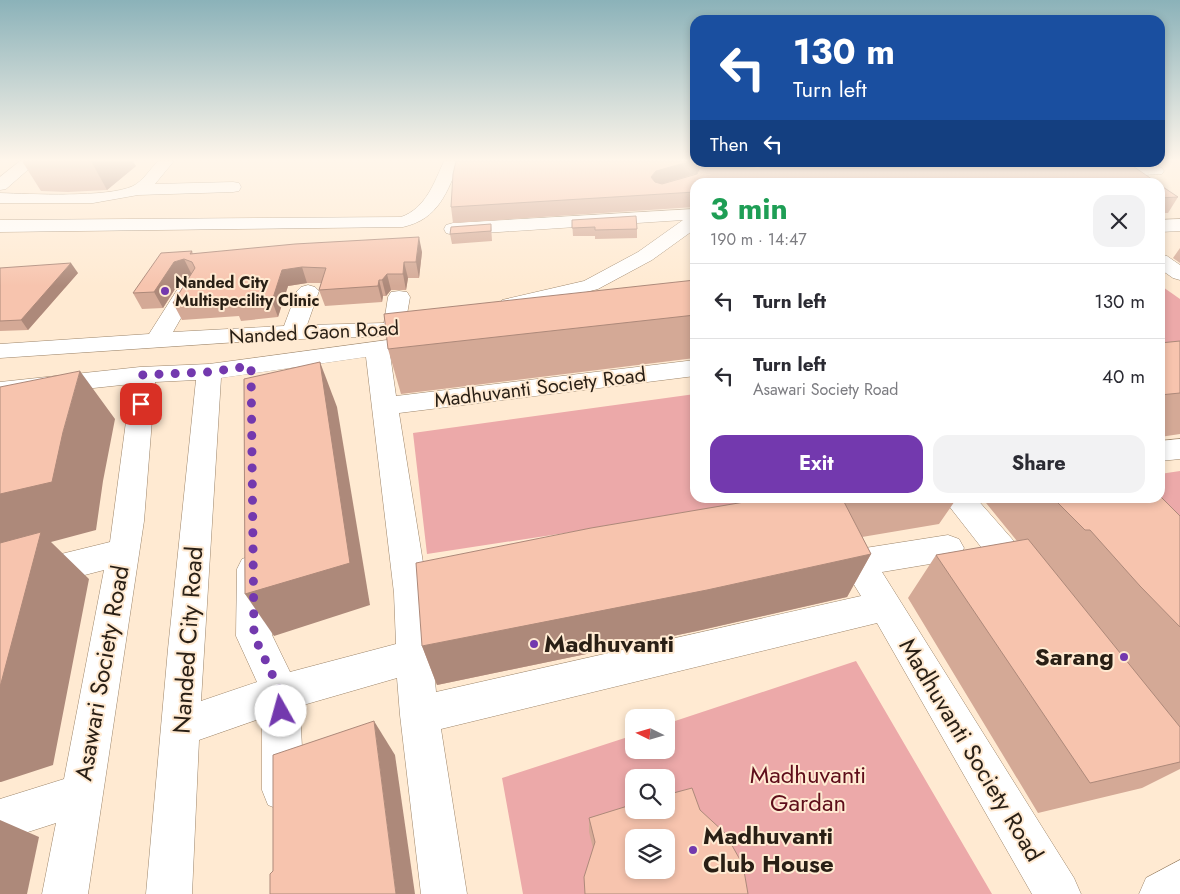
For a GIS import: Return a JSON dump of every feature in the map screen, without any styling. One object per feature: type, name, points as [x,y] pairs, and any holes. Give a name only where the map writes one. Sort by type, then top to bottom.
[{"type":"street","points":[[0,226],[403,222],[416,217],[429,208],[433,203]]},
{"type":"street","points":[[451,229],[690,214]]},
{"type":"street","points":[[490,310],[591,285],[645,256],[690,224]]},
{"type":"street","points":[[1165,226],[1180,225]]},
{"type":"street","points":[[1165,264],[1180,274]]},
{"type":"street","points":[[156,340],[191,283]]},
{"type":"street","points":[[294,333],[308,291]]},
{"type":"street","points":[[394,329],[400,297]]},
{"type":"street","name":"Nanded Gaon Road","points":[[0,351],[294,333],[394,329],[438,331],[377,350]]},
{"type":"street","points":[[0,390],[35,399],[140,375],[209,379],[251,366],[377,350],[411,593],[419,715],[444,894]]},
{"type":"street","points":[[251,366],[251,396]]},
{"type":"street","name":"Madhuvanti Society Road","points":[[384,406],[690,369]]},
{"type":"street","name":"Asawari Society Road","points":[[65,894],[128,521],[143,384],[140,375]]},
{"type":"street","name":"Nanded City Road","points":[[169,894],[209,379]]},
{"type":"street","points":[[1165,450],[1180,449]]},
{"type":"street","points":[[964,503],[1041,596]]},
{"type":"street","name":"Madhuvanti Society Road","points":[[828,516],[885,606],[1058,894]]},
{"type":"street","points":[[253,546],[254,636],[281,693],[283,827]]},
{"type":"street","points":[[857,563],[948,548]]},
{"type":"street","name":"Asawari Society Road","points":[[0,583],[123,552]]},
{"type":"street","points":[[411,593],[487,577]]},
{"type":"street","points":[[419,715],[885,606]]},
{"type":"street","points":[[181,727],[281,693],[414,656]]},
{"type":"street","name":"Asawari Society Road","points":[[0,820],[82,794]]},
{"type":"street","points":[[1162,894],[1180,883]]},
{"type":"green space","points":[[1165,288],[1180,299],[1180,345],[1165,346]]},
{"type":"green space","points":[[690,395],[690,503],[761,503],[427,554],[413,433]]},
{"type":"green space","points":[[1180,471],[1180,554],[1162,503],[1165,503],[1165,473]]},
{"type":"green space","name":"Madhuvanti Gardan","points":[[856,661],[992,894],[523,894],[502,778],[625,738],[625,759],[675,759],[675,721]]},
{"type":"building","points":[[451,203],[521,203],[451,207]]},
{"type":"building","points":[[636,216],[637,229],[595,230],[595,227],[572,228],[572,220]]},
{"type":"building","points":[[491,224],[491,231],[450,234],[451,227]]},
{"type":"building","points":[[419,237],[416,262],[404,262],[403,274],[387,274],[382,280],[379,280],[378,286],[319,290],[326,268],[302,267],[282,270],[272,301],[233,304],[235,299],[173,303],[195,268],[192,262],[184,259],[174,262],[154,292],[133,293],[161,253],[192,251],[190,254],[295,244]]},
{"type":"building","points":[[71,263],[21,320],[0,321],[0,268]]},
{"type":"building","points":[[690,281],[690,316],[388,349],[384,314]]},
{"type":"building","points":[[1180,341],[1180,393],[1165,394],[1165,342]]},
{"type":"building","points":[[320,362],[350,563],[245,594],[244,379]]},
{"type":"building","points":[[80,371],[63,432],[52,482],[0,494],[0,387]]},
{"type":"building","points":[[1165,501],[1180,516],[1180,627],[1090,530],[1085,530],[1058,503],[1165,503]]},
{"type":"building","points":[[738,503],[845,503],[871,554],[707,590],[422,646],[416,563],[591,528]]},
{"type":"building","points":[[41,532],[0,687],[0,543]]},
{"type":"building","points":[[1028,539],[1180,727],[1180,762],[1090,783],[936,555]]},
{"type":"building","points":[[374,721],[396,894],[270,894],[270,874],[273,871],[273,755]]},
{"type":"building","name":"Madhuvanti Club House","points":[[692,788],[700,810],[725,833],[743,865],[748,894],[585,894],[584,877],[595,842],[589,818],[625,807],[625,819],[675,819],[675,793]]},
{"type":"place","name":"Nanded City Multispecility Clinic","points":[[165,291]]},
{"type":"place","name":"Madhuvanti","points":[[534,644]]},
{"type":"place","name":"Sarang","points":[[1124,657]]},
{"type":"place","name":"Madhuvanti Club House","points":[[693,850]]},
{"type":"route","points":[[141,404],[143,384],[140,375],[209,372],[251,366],[254,636],[281,693],[281,711]]}]
